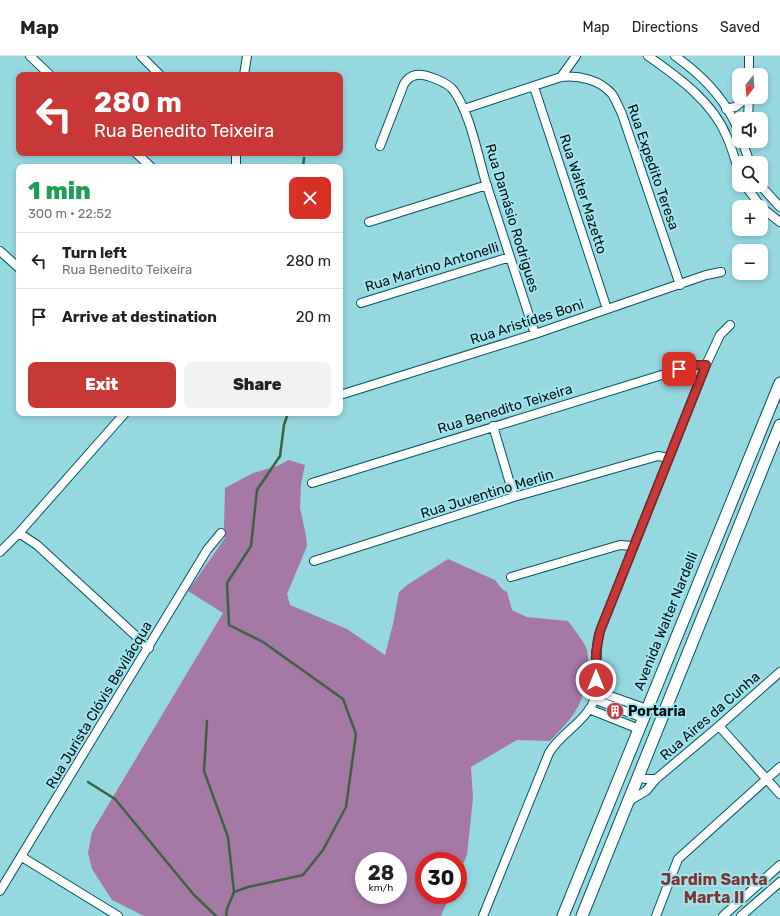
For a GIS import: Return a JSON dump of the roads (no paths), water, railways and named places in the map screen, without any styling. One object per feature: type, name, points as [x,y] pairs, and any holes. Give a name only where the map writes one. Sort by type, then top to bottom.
[{"type":"street","points":[[30,56],[47,72]]},
{"type":"street","points":[[140,56],[157,72]]},
{"type":"street","points":[[244,72],[246,56]]},
{"type":"street","points":[[561,77],[576,56]]},
{"type":"street","points":[[648,56],[679,78],[702,100],[723,127],[733,156]]},
{"type":"street","points":[[675,56],[706,83],[720,98],[732,120]]},
{"type":"street","points":[[749,56],[749,68]]},
{"type":"street","name":"Rua Damásio Rodrigues","points":[[380,146],[404,84],[412,76],[421,75],[447,84],[454,90],[464,109],[535,334]]},
{"type":"street","name":"Rua Expedito Teresa","points":[[464,109],[561,77],[572,76],[600,84],[612,95],[622,114],[680,285]]},
{"type":"street","name":"Rua Walter Mazetto","points":[[534,87],[607,309]]},
{"type":"street","points":[[726,109],[735,107],[739,104]]},
{"type":"street","points":[[139,156],[148,164]]},
{"type":"street","points":[[369,222],[487,184]]},
{"type":"street","points":[[750,192],[762,208],[780,222]]},
{"type":"street","points":[[766,192],[780,207]]},
{"type":"street","points":[[0,251],[16,265]]},
{"type":"street","name":"Rua Martino Antonelli","points":[[361,303],[510,257]]},
{"type":"street","name":"Rua Aristídes Boni","points":[[343,394],[535,334],[706,275],[721,272]]},
{"type":"street","points":[[483,916],[549,753],[553,746],[593,700],[598,637],[706,365],[720,335],[730,325]]},
{"type":"street","name":"Rua Benedito Teixeira","points":[[312,483],[694,365],[706,365]]},
{"type":"street","name":"Avenida Walter Nardelli","points":[[563,916],[780,383]]},
{"type":"street","points":[[0,552],[19,533],[122,416]]},
{"type":"street","points":[[582,916],[780,425]]},
{"type":"street","points":[[493,426],[514,497]]},
{"type":"street","name":"Rua Juventino Merlin","points":[[314,561],[514,497],[658,456],[669,458]]},
{"type":"street","points":[[19,533],[36,545],[149,648]]},
{"type":"street","name":"Rua Jurista Clóvis Bevilácqua","points":[[0,891],[149,648],[207,550],[221,533]]},
{"type":"street","points":[[511,577],[620,545],[634,546]]},
{"type":"street","name":"Rua Aires da Cunha","points":[[627,802],[646,791],[656,779],[720,726],[780,672]]},
{"type":"street","points":[[593,700],[643,719]]},
{"type":"street","points":[[593,700],[648,720],[650,729],[647,754]]},
{"type":"street","points":[[720,726],[766,780],[780,794]]},
{"type":"street","points":[[656,916],[678,859],[780,767]]},
{"type":"street","name":"Rua Aires da Cunha","points":[[638,776],[645,779],[656,779]]},
{"type":"street","points":[[22,857],[118,916]]},
{"type":"street","points":[[723,916],[780,865]]},
{"type":"street","points":[[741,916],[780,882]]},
{"type":"waterway","points":[[303,164],[304,158]]},
{"type":"waterway","points":[[234,892],[248,887],[303,875],[323,850],[346,807],[356,734],[343,699],[263,642],[229,625],[227,583],[251,546],[257,490],[280,456],[284,425],[287,416]]},
{"type":"waterway","points":[[207,721],[204,771],[228,837],[234,892],[227,909],[226,916]]},
{"type":"waterway","points":[[88,782],[115,799],[194,895],[216,916]]},
{"type":"place","name":"Portaria","points":[[615,711]]},
{"type":"district","name":"Jardim Santa Marta II","points":[[714,888]]}]
